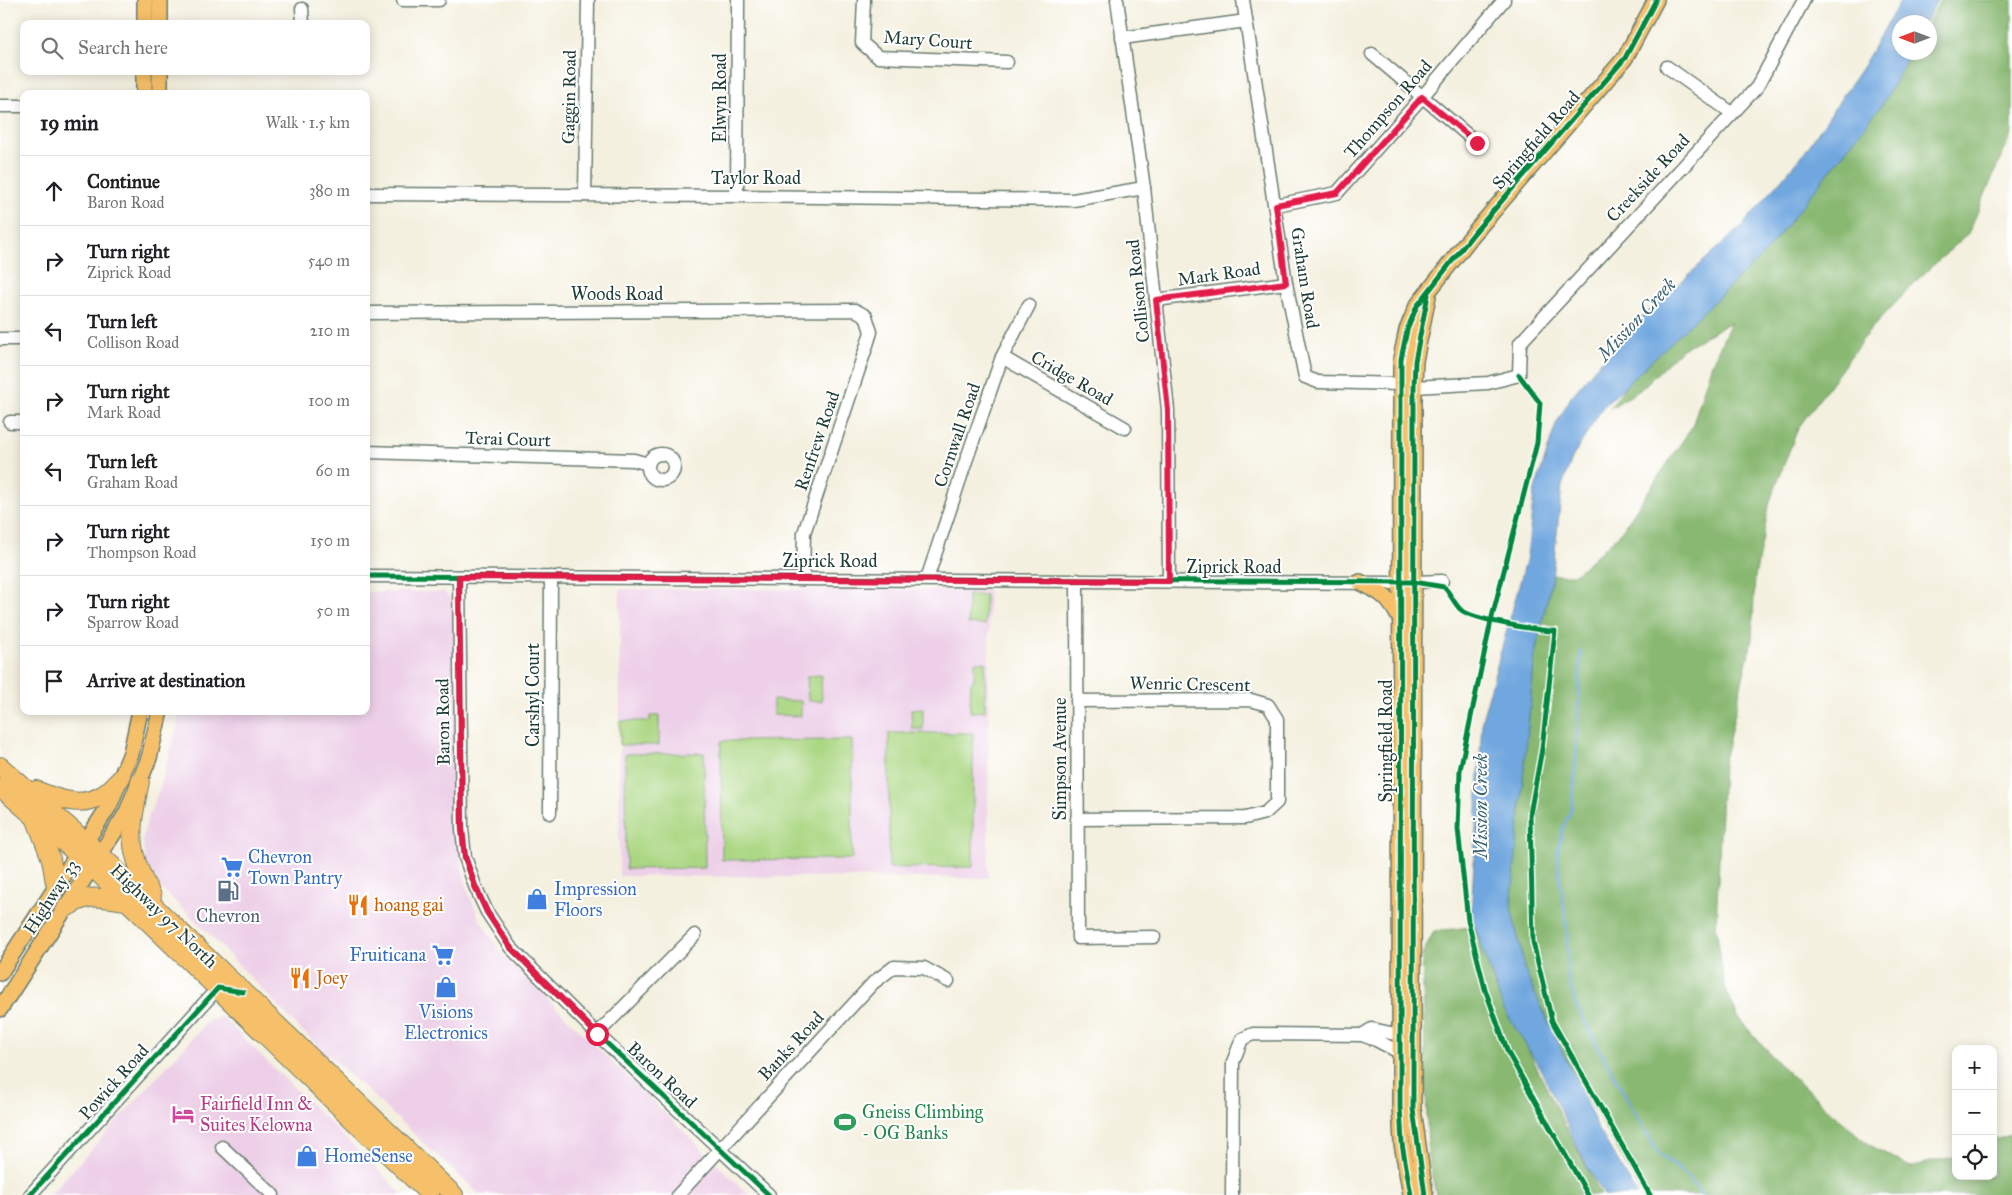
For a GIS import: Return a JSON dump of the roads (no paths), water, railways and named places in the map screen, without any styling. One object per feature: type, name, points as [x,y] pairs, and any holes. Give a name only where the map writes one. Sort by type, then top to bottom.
[{"type":"highway","name":"Highway 97 North","points":[[0,766],[20,783],[81,847],[163,914],[454,1195]]},
{"type":"highway","points":[[20,783],[71,802],[84,801],[103,795],[121,778]]},
{"type":"highway","points":[[140,781],[132,823],[133,851],[139,873],[163,914]]},
{"type":"highway","name":"Highway 97 North","points":[[0,788],[35,818],[81,847]]},
{"type":"highway","points":[[35,818],[51,860],[56,888]]},
{"type":"highway","name":"Highway 97 North","points":[[97,861],[126,901],[430,1195]]},
{"type":"highway","points":[[66,908],[80,899],[92,897],[126,901]]},
{"type":"highway","points":[[218,988],[243,992]]},
{"type":"main road","points":[[144,20],[145,0]]},
{"type":"main road","points":[[160,0],[160,20]]},
{"type":"main road","name":"Springfield Road","points":[[1411,1195],[1402,1144],[1399,1052],[1406,1036],[1408,385],[1429,294],[1474,233],[1625,58],[1656,0]]},
{"type":"main road","points":[[144,75],[144,90]]},
{"type":"main road","points":[[160,75],[160,90]]},
{"type":"main road","points":[[1360,582],[1387,597],[1400,618]]},
{"type":"main road","name":"Springfield Road","points":[[1407,582],[1400,618],[1406,1036],[1413,1109],[1425,1195]]},
{"type":"main road","name":"Highway 33","points":[[0,973],[109,806],[131,753],[139,715]]},
{"type":"main road","name":"Highway 33","points":[[0,1009],[126,814],[140,781],[156,732],[159,715]]},
{"type":"street","points":[[403,0],[439,0]]},
{"type":"street","name":"Gaggin Road","points":[[585,195],[588,0]]},
{"type":"street","name":"Elwyn Road","points":[[737,196],[738,0]]},
{"type":"street","name":"Mary Court","points":[[864,0],[862,42],[878,58],[1007,62]]},
{"type":"street","name":"Collison Road","points":[[1116,0],[1144,188],[1168,410],[1169,581]]},
{"type":"street","name":"Graham Road","points":[[1243,0],[1276,205],[1286,283],[1305,377],[1318,382],[1408,385],[1488,383],[1519,375]]},
{"type":"street","name":"Thompson Road","points":[[1276,205],[1337,193],[1504,0]]},
{"type":"street","name":"Creekside Road","points":[[1519,375],[1520,343],[1757,87],[1804,0]]},
{"type":"street","points":[[302,10],[303,20]]},
{"type":"street","points":[[1122,38],[1246,21]]},
{"type":"street","points":[[1372,54],[1477,143]]},
{"type":"street","points":[[1667,67],[1732,113]]},
{"type":"street","points":[[0,106],[20,106]]},
{"type":"street","name":"Taylor Road","points":[[370,194],[1073,200],[1144,188]]},
{"type":"street","name":"Mark Road","points":[[1156,300],[1286,283]]},
{"type":"street","name":"Cornwall Road","points":[[928,579],[966,460],[1002,357],[1029,305]]},
{"type":"street","name":"Woods Road","points":[[370,314],[855,310],[866,316]]},
{"type":"street","name":"Renfrew Road","points":[[803,579],[804,533],[871,332],[866,316]]},
{"type":"street","points":[[0,339],[20,339]]},
{"type":"street","name":"Cridge Road","points":[[1002,357],[1124,428]]},
{"type":"street","points":[[10,422],[20,422]]},
{"type":"street","name":"Terai Court","points":[[370,452],[634,460],[648,464]]},
{"type":"street","name":"Ziprick Road","points":[[370,576],[1442,581]]},
{"type":"street","name":"Baron Road","points":[[459,577],[462,829],[465,857],[487,912],[510,947],[597,1034],[769,1195]]},
{"type":"street","name":"Carshyl Court","points":[[550,814],[551,578]]},
{"type":"street","name":"Simpson Avenue","points":[[1077,580],[1078,938],[1154,937]]},
{"type":"street","name":"Wenric Crescent","points":[[1077,701],[1250,700],[1268,705],[1277,719],[1277,802],[1265,813],[1244,818],[1078,819]]},
{"type":"street","points":[[597,1034],[695,935]]},
{"type":"street","name":"Banks Road","points":[[678,1195],[873,983],[894,966],[924,968],[948,981]]},
{"type":"street","name":"Powick Road","points":[[30,1195],[218,988]]},
{"type":"street","points":[[1362,1035],[1372,1029],[1406,1036]]},
{"type":"street","points":[[1232,1195],[1233,1062],[1242,1039],[1253,1034],[1362,1035],[1399,1052]]},
{"type":"street","points":[[222,1147],[273,1195]]},
{"type":"water","name":"Mission Creek","points":[[1901,0],[1937,0],[1930,15],[1892,15]]},
{"type":"water","name":"Mission Creek","points":[[1892,16],[1892,60],[1906,60],[1884,102],[1765,253],[1602,408],[1572,458],[1562,486],[1552,578],[1535,654],[1511,907],[1527,976],[1599,1130],[1638,1195],[1604,1195],[1586,1165],[1540,1068],[1503,1008],[1471,916],[1482,720],[1527,557],[1534,493],[1556,424],[1571,397],[1623,335],[1742,226],[1805,152],[1863,66]]},
{"type":"waterway","points":[[1581,651],[1575,776],[1571,810],[1562,830],[1557,856],[1567,931],[1568,979],[1576,1005],[1594,1040],[1658,1153],[1687,1176],[1702,1195]]},
{"type":"place","name":"Chevron Town Pantry","points":[[232,867]]},
{"type":"place","name":"Chevron","points":[[228,891]]},
{"type":"place","name":"Impression Floors","points":[[537,899]]},
{"type":"place","name":"hoang gai","points":[[358,905]]},
{"type":"place","name":"Fruiticana","points":[[443,955]]},
{"type":"place","name":"Joey","points":[[300,978]]},
{"type":"place","name":"Visions Electronics","points":[[446,987]]},
{"type":"place","name":"Fairfield Inn & Suites Kelowna","points":[[183,1114]]},
{"type":"place","name":"Gneiss Climbing - OG Banks","points":[[845,1122]]},
{"type":"place","name":"HomeSense","points":[[307,1156]]}]
